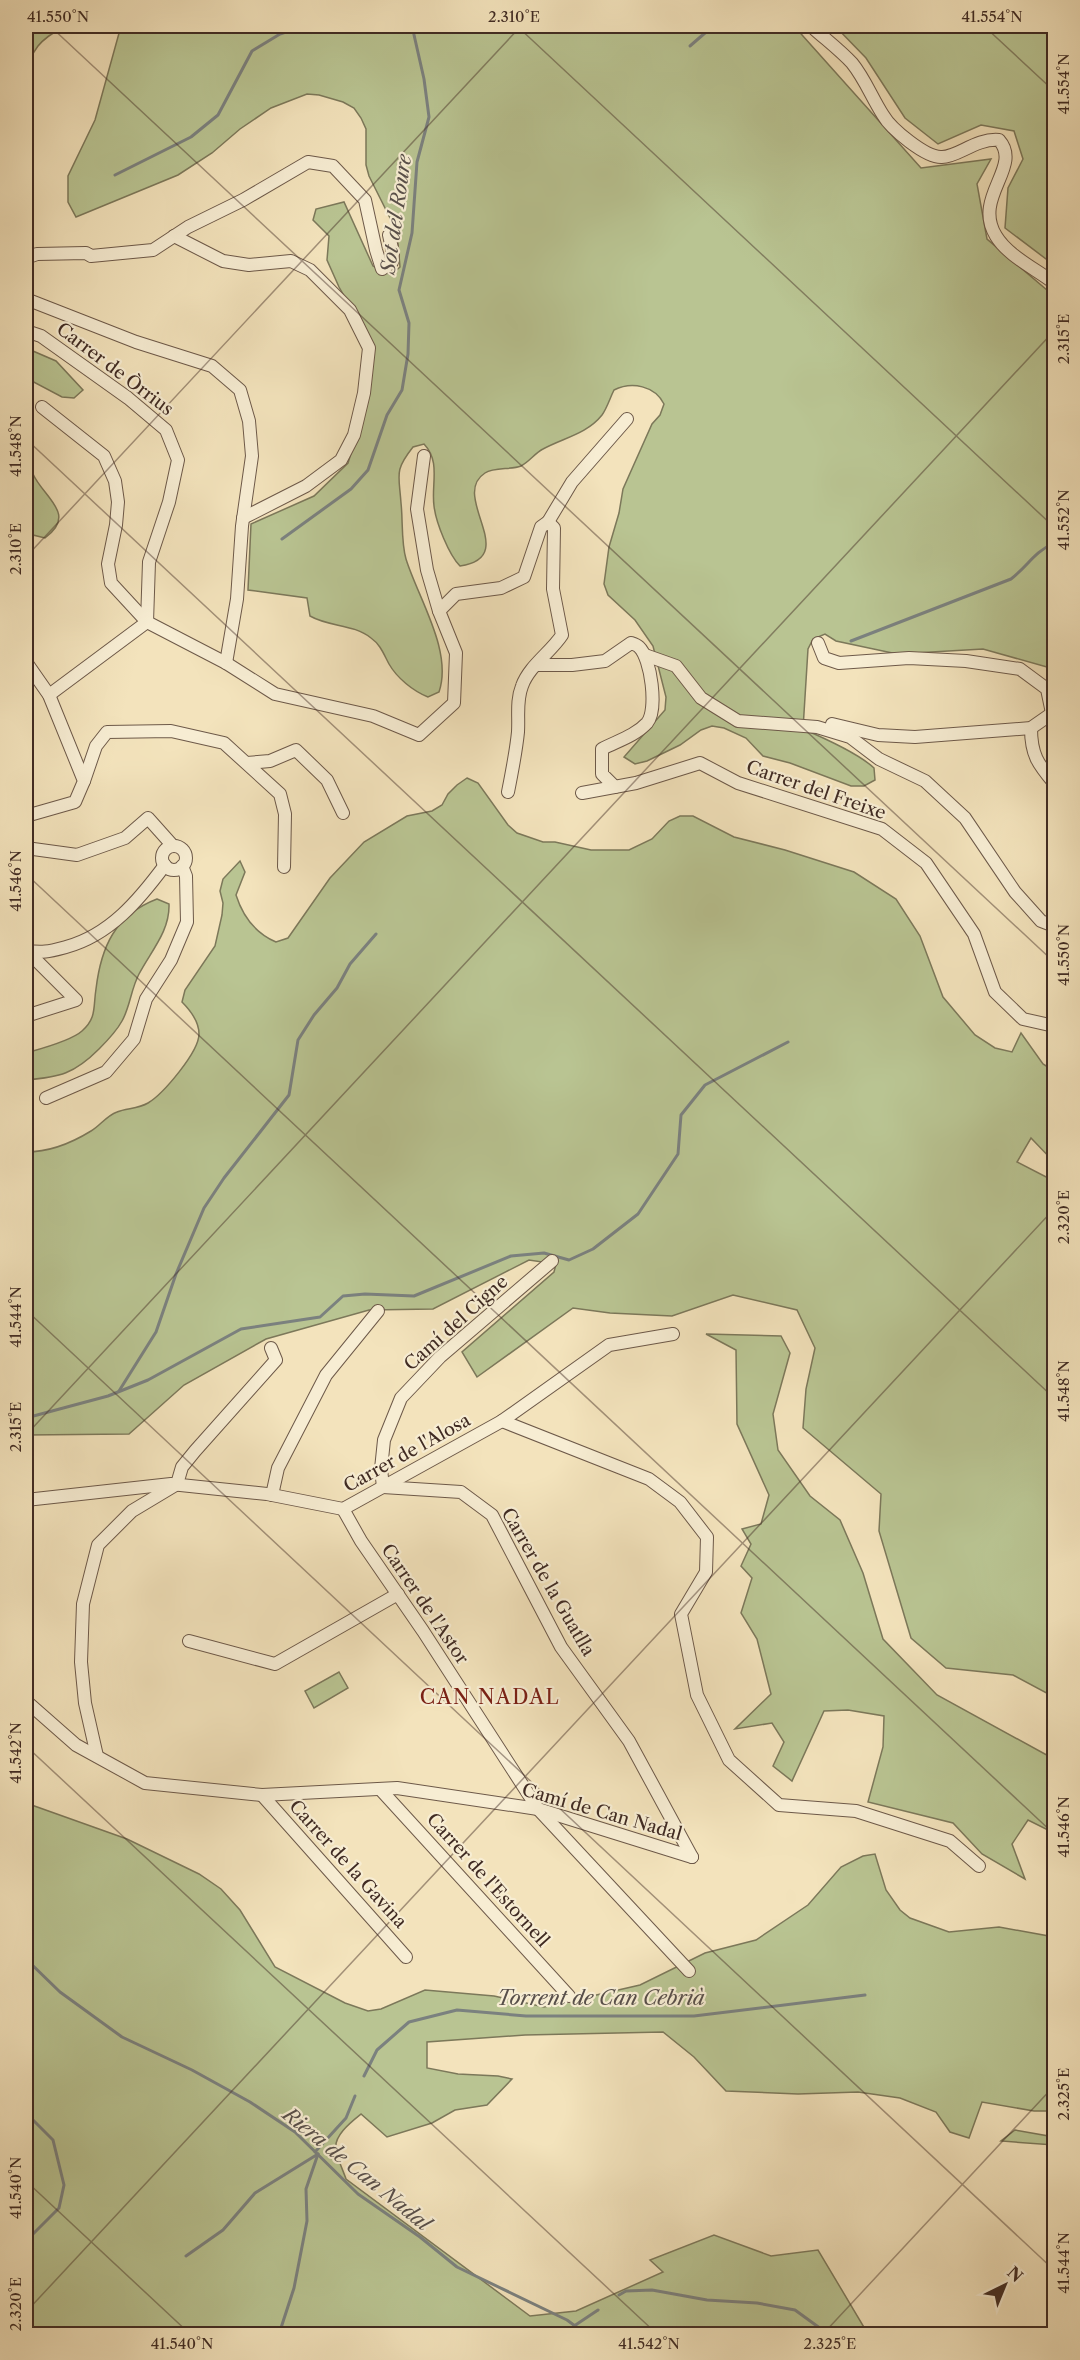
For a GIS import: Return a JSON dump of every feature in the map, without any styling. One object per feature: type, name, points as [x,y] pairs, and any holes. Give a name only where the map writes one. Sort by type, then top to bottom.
[{"type":"street","points":[[811,26],[852,63],[884,117],[906,138],[930,155],[943,157],[990,139],[999,140],[1006,147],[1007,158],[988,209],[990,224],[1005,247],[1054,283]]},
{"type":"street","points":[[26,258],[37,254],[86,253],[91,256],[153,250],[174,236],[243,200],[308,162],[333,165],[365,200],[382,269],[392,262],[393,253],[389,235]]},
{"type":"street","points":[[174,236],[223,261],[249,264],[291,261],[309,270],[350,310],[369,348],[364,393],[354,435],[341,460],[306,486],[243,518]]},
{"type":"street","points":[[26,299],[136,342],[212,366],[240,390],[249,421],[252,456],[243,518],[237,599],[226,663]]},
{"type":"street","name":"Carrer de Òrrius","points":[[26,331],[41,336],[128,398],[166,430],[178,460],[168,502],[149,562],[147,622]]},
{"type":"street","points":[[42,407],[104,456],[115,481],[118,502],[108,564],[111,583],[147,622],[226,663],[275,693],[373,716],[419,735],[454,702],[456,653],[439,611],[427,570],[417,509],[424,456]]},
{"type":"street","points":[[439,611],[456,594],[501,588],[524,577],[544,524],[572,482],[627,419]]},
{"type":"street","points":[[508,792],[518,730],[517,705],[522,684],[554,647],[561,634],[553,589],[554,528],[544,524]]},
{"type":"street","points":[[49,695],[147,622]]},
{"type":"street","points":[[537,665],[572,666],[605,661],[631,643],[638,645],[645,655],[654,701],[648,721],[632,734],[602,750],[602,774],[615,787]]},
{"type":"street","points":[[817,727],[819,723],[828,723],[878,735],[915,737],[1030,728],[1053,712],[1047,689],[1020,669],[966,661],[909,658],[840,663],[824,658],[818,643]]},
{"type":"street","points":[[645,655],[676,666],[701,698],[738,721],[817,727],[850,738],[879,759],[925,781],[965,818],[1015,892],[1041,921],[1054,926]]},
{"type":"street","points":[[26,662],[49,695],[84,782]]},
{"type":"street","points":[[1030,728],[1031,748],[1039,765],[1054,783]]},
{"type":"street","points":[[26,816],[75,802],[96,746],[107,732],[171,731],[224,743],[280,794],[285,814],[284,867]]},
{"type":"street","points":[[247,764],[270,761],[296,750],[327,780],[343,813]]},
{"type":"street","name":"Carrer del Freixe","points":[[582,794],[700,763],[738,783],[882,829],[926,863],[974,934],[995,992],[1023,1019],[1054,1026]]},
{"type":"street","points":[[26,848],[77,855],[125,838],[148,818],[173,846],[185,853],[186,860],[183,866],[186,876],[187,922],[171,960],[146,999],[134,1039],[106,1072],[46,1098]]},
{"type":"street","points":[[173,846],[164,852],[165,865],[172,869],[183,866]]},
{"type":"street","points":[[26,950],[41,954],[85,942],[112,925],[149,886],[165,865]]},
{"type":"street","points":[[26,950],[76,1000],[26,1016]]},
{"type":"street","name":"Camí del Cigne","points":[[383,1488],[381,1469],[384,1440],[401,1398],[440,1357],[552,1261]]},
{"type":"street","points":[[272,1495],[278,1468],[326,1375],[378,1311]]},
{"type":"street","name":"Carrer de l'Alosa","points":[[26,1500],[177,1485],[272,1495],[343,1509],[502,1421],[609,1345],[673,1334]]},
{"type":"street","points":[[97,1756],[85,1703],[81,1662],[83,1604],[98,1545],[132,1511],[177,1485],[182,1467],[276,1360],[271,1348]]},
{"type":"street","points":[[502,1421],[649,1479],[680,1502],[707,1537],[706,1572],[681,1614],[697,1695],[729,1760],[779,1804],[856,1811],[950,1841],[979,1866]]},
{"type":"street","name":"Carrer de la Guatlla","points":[[383,1488],[461,1492],[492,1515],[561,1647],[629,1741],[692,1857]]},
{"type":"street","name":"Carrer de l'Astor","points":[[343,1509],[361,1541],[538,1809],[689,1971]]},
{"type":"street","points":[[189,1641],[275,1664],[398,1594]]},
{"type":"street","name":"Camí de Can Nadal","points":[[26,1701],[76,1744],[145,1783],[262,1795],[397,1788],[538,1809],[692,1857]]},
{"type":"street","name":"Carrer de l'Estornell","points":[[380,1789],[569,1996]]},
{"type":"street","name":"Carrer de la Gavina","points":[[262,1795],[406,1957]]},
{"type":"green space","points":[[26,26],[65,26],[38,46],[30,59],[26,78]]},
{"type":"green space","points":[[121,26],[794,26],[921,168],[991,159],[977,184],[987,239],[1054,296],[1054,669],[983,649],[897,654],[836,641],[825,634],[813,639],[808,649],[803,729],[840,746],[867,762],[874,768],[875,780],[864,786],[851,786],[790,763],[763,756],[746,738],[724,728],[712,726],[647,761],[635,764],[624,757],[665,710],[666,697],[653,646],[635,620],[608,595],[604,584],[609,547],[623,489],[652,424],[660,415],[664,404],[649,389],[635,386],[614,390],[602,415],[589,427],[543,449],[521,466],[485,473],[476,483],[475,496],[486,539],[485,551],[477,560],[460,566],[447,547],[437,521],[433,498],[434,466],[429,451],[424,444],[413,447],[407,455],[399,473],[403,545],[411,574],[438,642],[442,676],[439,692],[428,697],[406,684],[392,669],[382,650],[364,633],[310,616],[307,598],[248,590],[251,524],[314,496],[348,463],[368,398],[374,348],[339,287],[327,260],[329,236],[313,220],[316,209],[344,202],[373,266],[391,275],[400,267],[397,232],[369,176],[366,165],[366,129],[361,118],[354,108],[343,102],[307,94],[271,108],[240,129],[212,153],[178,175],[76,217],[68,202],[68,176],[95,120]]},
{"type":"green space","points":[[835,26],[1054,26],[1054,265],[1005,228],[1008,188],[1023,159],[1014,131],[981,125],[938,144],[905,118],[866,58]]},
{"type":"green space","points":[[26,348],[56,361],[83,390],[74,398],[62,397],[26,380]]},
{"type":"green space","points":[[26,446],[33,474],[58,513],[58,521],[54,529],[45,538],[33,535],[26,527]]},
{"type":"green space","points":[[467,778],[478,783],[508,825],[517,833],[543,842],[555,842],[591,850],[629,850],[652,839],[669,821],[680,816],[693,816],[734,837],[785,850],[854,872],[896,899],[920,936],[943,997],[975,1035],[995,1048],[1012,1052],[1021,1033],[1043,1064],[1054,1071],[1054,1162],[1031,1138],[1017,1162],[1054,1181],[1054,1697],[1013,1675],[946,1668],[911,1638],[879,1531],[881,1494],[803,1428],[806,1389],[815,1348],[797,1310],[733,1295],[672,1316],[610,1313],[573,1308],[477,1377],[462,1352],[554,1272],[556,1264],[529,1260],[433,1309],[369,1310],[266,1339],[184,1385],[129,1434],[26,1435],[26,1152],[43,1151],[67,1143],[83,1136],[113,1114],[148,1103],[179,1072],[193,1051],[199,1034],[194,1017],[182,1002],[185,990],[215,946],[222,915],[223,903],[220,891],[223,879],[240,861],[245,872],[236,895],[246,917],[262,934],[276,942],[288,938],[330,878],[364,842],[407,816],[432,811],[442,805],[448,794]]},
{"type":"green space","points":[[157,899],[169,904],[166,923],[136,980],[125,1016],[117,1029],[90,1057],[74,1069],[66,1073],[26,1080],[26,1053],[71,1038],[87,1026],[94,1012],[98,974],[106,946],[130,914]]},
{"type":"green space","points":[[706,1334],[781,1336],[790,1353],[773,1414],[778,1450],[810,1496],[840,1520],[863,1573],[883,1639],[937,1695],[1054,1759],[1054,1833],[1028,1820],[1012,1844],[1025,1879],[982,1854],[953,1823],[868,1802],[883,1747],[884,1716],[848,1710],[824,1711],[792,1781],[773,1766],[784,1742],[772,1723],[735,1729],[771,1694],[757,1639],[741,1613],[752,1578],[741,1566],[751,1544],[742,1529],[761,1524],[769,1495],[737,1424],[736,1350]]},
{"type":"green space","points":[[339,1672],[348,1688],[314,1708],[305,1691]]},
{"type":"green space","points":[[26,1803],[127,1839],[199,1874],[221,1889],[240,1910],[275,1967],[345,2003],[368,2011],[381,2009],[425,1990],[494,1996],[544,2007],[640,1985],[705,1953],[756,1940],[808,1905],[841,1867],[863,1856],[875,1854],[886,1890],[900,1910],[910,1918],[949,1932],[999,1927],[1054,1937],[1054,2111],[1034,2111],[982,2102],[969,2138],[950,2132],[936,2112],[900,2098],[858,2092],[798,2094],[726,2091],[694,2057],[663,2032],[525,2035],[427,2042],[427,2068],[458,2074],[512,2079],[487,2105],[455,2110],[432,2123],[387,2137],[361,2114],[352,2121],[337,2140],[336,2150],[346,2179],[530,2316],[576,2311],[663,2272],[650,2260],[714,2235],[771,2256],[818,2250],[868,2334],[26,2334]]},
{"type":"green space","points":[[1015,2130],[1054,2137],[1054,2145],[1001,2141]]},
{"type":"waterway","points":[[115,175],[191,137],[218,115],[252,51],[280,34],[304,26]]},
{"type":"waterway","name":"Sot del Roure","points":[[282,539],[351,489],[368,470],[387,415],[402,390],[408,354],[409,323],[399,290],[412,233],[417,162],[429,117],[424,79],[412,26]]},
{"type":"waterway","points":[[690,46],[713,26]]},
{"type":"waterway","points":[[851,641],[1011,579],[1036,555],[1054,543]]},
{"type":"waterway","points":[[119,1391],[156,1332],[176,1274],[204,1208],[224,1178],[289,1095],[298,1040],[314,1015],[337,988],[350,964],[376,934]]},
{"type":"waterway","points":[[26,1418],[108,1396],[148,1380],[241,1329],[320,1317],[343,1296],[365,1294],[414,1296],[511,1256],[544,1253],[569,1260],[593,1249],[638,1214],[678,1154],[681,1115],[705,1085],[788,1042]]},
{"type":"waterway","name":"Riera de Can Nadal","points":[[26,1959],[60,1992],[122,2037],[192,2070],[250,2102],[295,2132],[358,2194],[420,2237],[457,2267],[567,2320],[586,2334]]},
{"type":"waterway","name":"Torrent de Can Cebrià","points":[[364,2076],[377,2050],[409,2022],[457,2010],[526,2016],[694,2016],[865,1995]]},
{"type":"waterway","name":"Torrent de Can Cebrià","points":[[315,2152],[346,2118],[355,2096]]},
{"type":"waterway","points":[[26,2113],[53,2140],[64,2185],[59,2208],[26,2241]]},
{"type":"waterway","points":[[186,2256],[223,2230],[255,2193],[318,2154]]},
{"type":"waterway","points":[[279,2334],[294,2288],[307,2221],[306,2189],[318,2154]]},
{"type":"waterway","points":[[619,2295],[626,2291],[652,2290],[707,2300],[757,2303],[795,2310],[828,2334]]},
{"type":"waterway","points":[[574,2326],[598,2310]]},
{"type":"district","name":"CAN NADAL","points":[[490,1697]]}]
